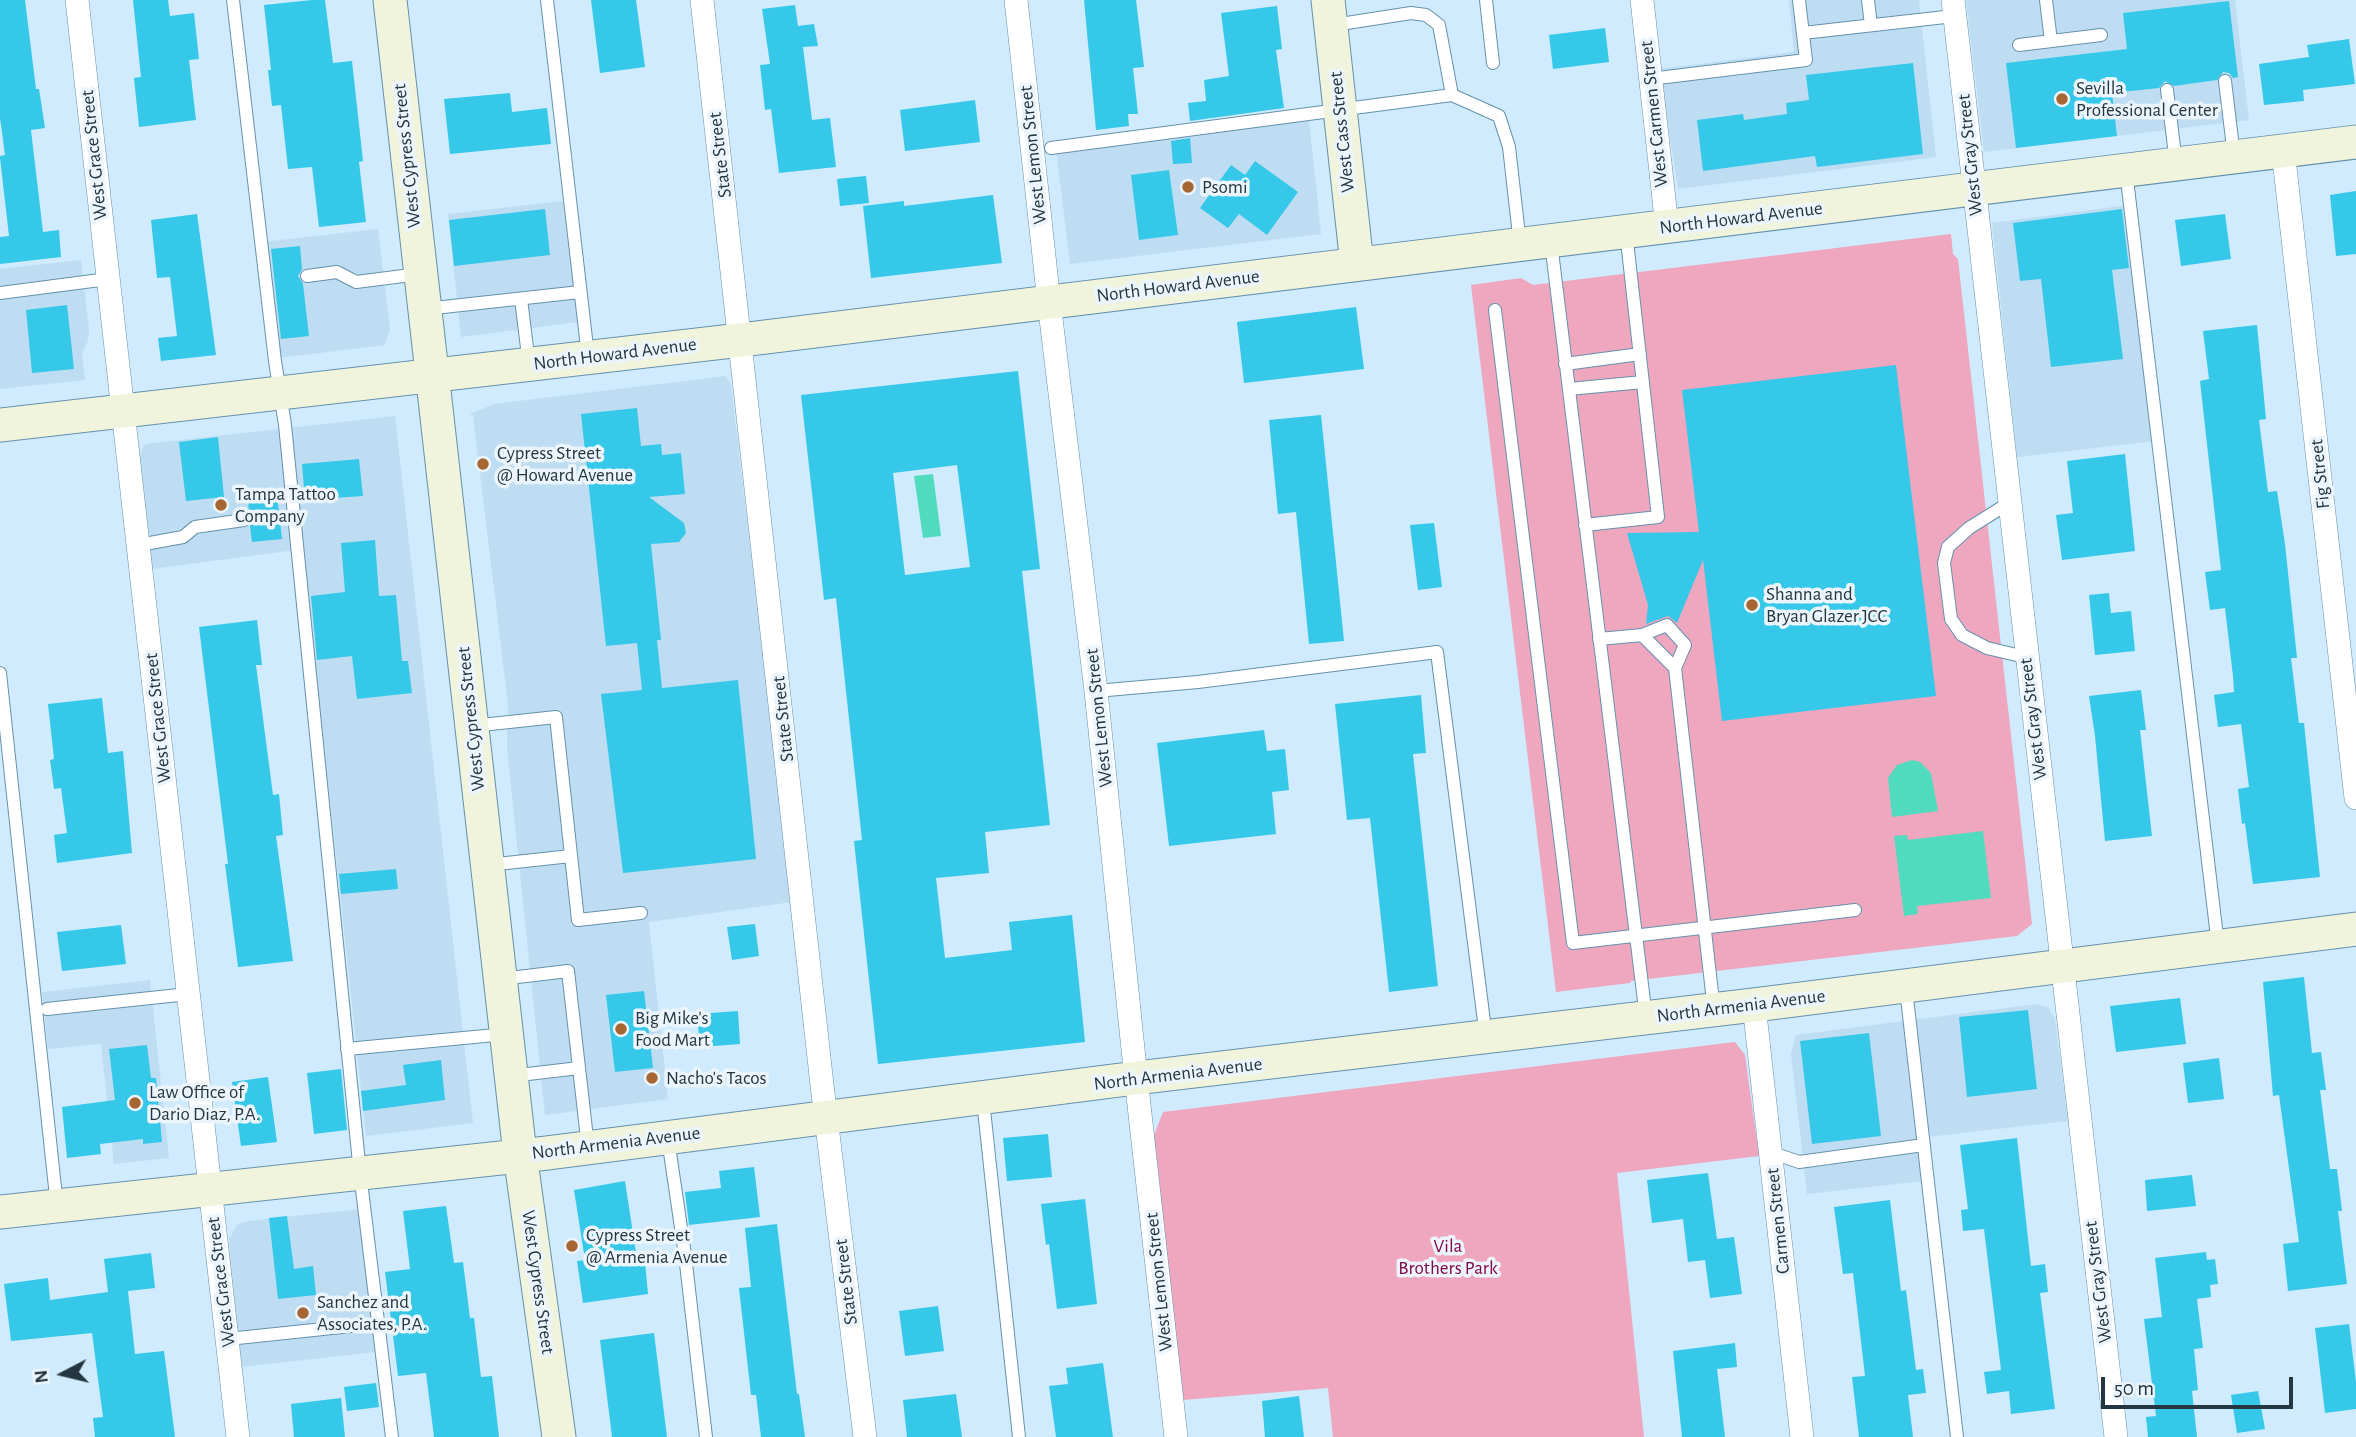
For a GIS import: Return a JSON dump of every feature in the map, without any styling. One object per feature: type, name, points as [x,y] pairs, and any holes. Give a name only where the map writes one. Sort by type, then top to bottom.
[{"type":"main road","name":"West Cypress Street","points":[[390,0],[520,1154],[559,1437]]},
{"type":"main road","name":"West Cass Street","points":[[1329,13],[1357,264]]},
{"type":"main road","name":"North Howard Avenue","points":[[0,425],[741,340],[2356,142]]},
{"type":"main road","name":"North Armenia Avenue","points":[[0,1212],[588,1147],[2356,929]]},
{"type":"street","name":"West Grace Street","points":[[77,0],[238,1437]]},
{"type":"street","name":"State Street","points":[[702,0],[826,1118],[865,1437]]},
{"type":"street","name":"West Lemon Street","points":[[1016,0],[1096,691],[1176,1437]]},
{"type":"street","name":"West Carmen Street","points":[[1642,0],[1667,227]]},
{"type":"street","name":"West Gray Street","points":[[1953,8],[2116,1437]]},
{"type":"street","name":"Fig Street","points":[[2283,150],[2356,798]]},
{"type":"street","name":"Carmen Street","points":[[1754,1005],[1802,1437]]},
{"type":"lane","points":[[233,0],[280,394],[360,1173],[392,1437]]},
{"type":"lane","points":[[547,0],[588,357]]},
{"type":"lane","points":[[1486,0],[1493,63]]},
{"type":"lane","points":[[1650,79],[1806,60],[1799,0]]},
{"type":"lane","points":[[1868,0],[1871,26]]},
{"type":"lane","points":[[2046,0],[2051,41]]},
{"type":"lane","points":[[1803,33],[1871,26],[1953,8]]},
{"type":"lane","points":[[1329,13],[1426,15],[1439,25],[1451,95]]},
{"type":"lane","points":[[2019,45],[2101,35]]},
{"type":"lane","points":[[2225,81],[2234,157]]},
{"type":"lane","points":[[2167,90],[2176,164]]},
{"type":"lane","points":[[1051,148],[1451,95],[1499,116],[1535,242],[1565,364],[1646,1018]]},
{"type":"lane","points":[[2126,170],[2218,947]]},
{"type":"lane","points":[[1585,525],[1658,517],[1626,232]]},
{"type":"lane","points":[[307,276],[337,272],[356,282],[421,274]]},
{"type":"lane","points":[[0,293],[108,279]]},
{"type":"lane","points":[[425,309],[580,292]]},
{"type":"lane","points":[[520,299],[529,364]]},
{"type":"lane","points":[[1495,310],[1573,943],[1855,910]]},
{"type":"lane","points":[[1565,364],[1640,354]]},
{"type":"lane","points":[[1569,389],[1643,382]]},
{"type":"lane","points":[[2009,503],[1969,528],[1948,547],[1944,563],[1951,619],[1962,635],[1987,648],[2025,657]]},
{"type":"lane","points":[[139,545],[183,537],[195,527],[244,520]]},
{"type":"lane","points":[[1599,639],[1642,635],[1667,625],[1685,645],[1675,668],[1714,1010]]},
{"type":"lane","points":[[1642,635],[1675,668]]},
{"type":"lane","points":[[1096,691],[1198,682],[1437,652],[1486,1037]]},
{"type":"lane","points":[[0,673],[57,1206]]},
{"type":"lane","points":[[471,726],[556,717],[578,920],[641,913]]},
{"type":"lane","points":[[487,866],[571,856]]},
{"type":"lane","points":[[500,979],[568,971],[588,1147]]},
{"type":"lane","points":[[1905,986],[1957,1437]]},
{"type":"lane","points":[[47,1009],[188,994]]},
{"type":"lane","points":[[347,1049],[506,1034]]},
{"type":"lane","points":[[511,1076],[579,1068]]},
{"type":"lane","points":[[983,1098],[1019,1437]]},
{"type":"lane","points":[[668,1137],[706,1437]]},
{"type":"lane","points":[[1770,1152],[1799,1162],[1924,1145]]},
{"type":"lane","points":[[228,1339],[361,1325]]},
{"type":"shaded area","points":[[1789,0],[1919,0],[1936,157],[1678,189],[1659,69],[1794,52]]},
{"type":"shaded area","points":[[1966,0],[2235,0],[2249,120],[1984,152]]},
{"type":"shaded area","name":"Psomi","points":[[1308,110],[1321,234],[1070,264],[1055,141]]},
{"type":"shaded area","points":[[563,201],[578,322],[461,337],[448,214]]},
{"type":"shaded area","points":[[2136,204],[2164,440],[2017,457],[1992,223]]},
{"type":"shaded area","points":[[378,229],[390,329],[385,345],[278,358],[263,242]]},
{"type":"shaded area","points":[[81,260],[89,329],[88,341],[82,353],[85,380],[0,389],[0,269]]},
{"type":"shaded area","points":[[726,376],[731,385],[792,902],[649,922],[668,1099],[545,1115],[507,748],[508,704],[473,416],[470,414],[494,404]]},
{"type":"shaded area","points":[[395,416],[473,1123],[366,1136],[303,549],[152,569],[139,461],[145,444]]},
{"type":"shaded area","points":[[933,474],[941,536],[923,538],[914,476]]},
{"type":"shaded area","points":[[1912,760],[1920,762],[1931,773],[1938,811],[1892,817],[1888,778],[1897,765]]},
{"type":"shaded area","points":[[1983,831],[1991,898],[1917,906],[1918,914],[1904,916],[1894,836],[1907,835],[1908,840]]},
{"type":"shaded area","name":"Law Office of Dario Diaz, P.A.","points":[[150,980],[169,1158],[114,1164],[101,1044],[48,1049],[42,992]]},
{"type":"shaded area","points":[[2036,1004],[2048,1007],[2055,1019],[2068,1121],[1927,1137],[1932,1180],[1807,1194],[1791,1054],[1796,1035]]},
{"type":"shaded area","name":"Sanchez and Associates, P.A.","points":[[361,1209],[376,1352],[240,1367],[230,1275],[229,1238],[238,1224]]},
{"type":"green space","name":"Shanna and Bryan Glazer JCC","points":[[1951,234],[1953,254],[1958,259],[2032,924],[2017,936],[1556,992],[1471,285],[1521,278],[1533,285]]},
{"type":"green space","name":"Vila Brothers Park","points":[[1735,1042],[1745,1055],[1759,1156],[1617,1173],[1644,1437],[1333,1437],[1328,1388],[1183,1400],[1154,1135],[1163,1112]]},
{"type":"building","points":[[0,0],[25,0],[36,89],[39,89],[45,128],[31,130],[43,232],[59,230],[61,257],[0,264],[0,237],[9,236],[0,158],[5,155],[0,118]]},
{"type":"building","points":[[133,0],[168,0],[170,16],[194,13],[199,59],[189,60],[196,120],[139,127],[134,78],[141,77]]},
{"type":"building","points":[[325,0],[333,63],[352,61],[363,161],[359,162],[366,222],[319,227],[312,167],[288,169],[281,105],[272,106],[264,5]]},
{"type":"building","points":[[591,0],[636,0],[645,67],[600,73]]},
{"type":"building","points":[[1084,0],[1136,0],[1144,67],[1133,68],[1138,114],[1128,114],[1129,126],[1096,130]]},
{"type":"building","points":[[2229,1],[2238,77],[2233,78],[2229,73],[2223,72],[2217,80],[2174,86],[2165,81],[2159,88],[2112,93],[2117,136],[2016,148],[2006,63],[2127,49],[2123,13]]},
{"type":"building","points":[[795,5],[798,26],[814,24],[818,46],[803,47],[812,120],[830,118],[836,167],[779,173],[771,109],[765,110],[760,65],[770,64],[762,9]]},
{"type":"building","points":[[1277,6],[1282,49],[1276,50],[1284,108],[1190,121],[1188,103],[1206,101],[1204,80],[1229,76],[1221,13]]},
{"type":"building","points":[[1605,28],[1609,62],[1553,69],[1549,35]]},
{"type":"building","points":[[2349,39],[2355,84],[2303,90],[2304,101],[2264,105],[2259,64],[2309,57],[2307,45]]},
{"type":"building","points":[[1913,63],[1923,154],[1817,167],[1815,156],[1703,171],[1697,120],[1743,114],[1744,120],[1787,114],[1786,103],[1809,100],[1806,75]]},
{"type":"building","points":[[510,93],[512,112],[547,108],[551,144],[450,154],[444,99]]},
{"type":"building","points":[[975,100],[980,142],[905,151],[900,110]]},
{"type":"building","points":[[1190,138],[1192,163],[1173,164],[1171,141]]},
{"type":"building","points":[[1255,161],[1298,192],[1267,235],[1239,214],[1228,228],[1200,208],[1231,165],[1245,175]]},
{"type":"building","points":[[1169,170],[1178,235],[1139,240],[1131,175]]},
{"type":"building","points":[[866,176],[869,203],[840,206],[837,179]]},
{"type":"building","points":[[2356,191],[2356,254],[2336,256],[2330,195]]},
{"type":"building","points":[[993,195],[1002,263],[871,278],[863,206],[904,201],[904,206]]},
{"type":"building","points":[[545,209],[550,255],[454,266],[449,220]]},
{"type":"building","points":[[2122,209],[2129,268],[2112,270],[2123,359],[2051,367],[2041,279],[2020,281],[2013,223]]},
{"type":"building","points":[[197,214],[216,355],[161,361],[158,338],[177,336],[170,277],[157,278],[151,220]]},
{"type":"building","points":[[2225,214],[2231,259],[2181,266],[2175,220]]},
{"type":"building","points":[[300,246],[302,269],[298,276],[303,284],[309,336],[281,339],[271,249]]},
{"type":"building","points":[[67,305],[74,369],[32,373],[26,310]]},
{"type":"building","points":[[1356,307],[1364,369],[1244,383],[1237,322]]},
{"type":"building","points":[[2257,325],[2266,419],[2259,420],[2268,492],[2277,491],[2285,544],[2297,658],[2291,658],[2299,723],[2304,723],[2320,877],[2253,884],[2238,789],[2249,787],[2241,724],[2218,727],[2214,695],[2234,692],[2225,608],[2210,610],[2205,572],[2221,570],[2200,381],[2209,379],[2203,331]]},
{"type":"building","points":[[1896,365],[1936,696],[1722,721],[1703,560],[1677,623],[1668,616],[1646,624],[1648,605],[1627,533],[1699,532],[1682,390]]},
{"type":"building","points":[[1018,371],[1040,569],[1022,571],[1050,825],[985,832],[989,873],[936,878],[945,958],[1012,950],[1009,922],[1072,915],[1085,1042],[878,1064],[854,841],[862,840],[836,598],[824,600],[801,395]],"holes":[[[957,465],[970,567],[905,575],[893,473]]]},
{"type":"building","points":[[637,408],[641,446],[661,444],[662,455],[681,453],[685,494],[649,497],[684,523],[686,533],[679,542],[651,544],[661,640],[657,640],[662,688],[738,680],[756,859],[623,873],[601,694],[642,690],[637,643],[606,646],[581,414]]},
{"type":"building","points":[[1321,415],[1344,641],[1309,644],[1296,512],[1278,514],[1269,420]]},
{"type":"building","points":[[218,437],[224,497],[186,501],[179,442]]},
{"type":"building","points":[[2125,454],[2135,551],[2062,560],[2056,515],[2073,513],[2067,461]]},
{"type":"building","points":[[359,459],[363,496],[305,500],[302,464]]},
{"type":"building","points":[[277,496],[282,539],[252,542],[250,526],[253,519],[249,513],[248,499]]},
{"type":"building","points":[[1434,523],[1442,587],[1418,590],[1410,525]]},
{"type":"building","points":[[375,540],[379,596],[396,595],[402,661],[408,661],[412,693],[357,699],[352,656],[317,660],[311,596],[345,592],[341,543]]},
{"type":"building","points":[[2109,593],[2111,613],[2131,611],[2135,651],[2095,655],[2089,595]]},
{"type":"building","points":[[257,620],[262,665],[256,665],[273,795],[279,794],[283,835],[276,836],[293,961],[238,967],[199,627]]},
{"type":"building","points":[[2141,690],[2146,730],[2140,730],[2152,836],[2105,841],[2089,696]]},
{"type":"building","points":[[1421,695],[1426,753],[1413,754],[1438,986],[1389,992],[1370,818],[1347,820],[1335,704]]},
{"type":"building","points":[[102,698],[108,753],[123,751],[132,853],[57,863],[54,835],[67,833],[61,788],[54,789],[50,760],[54,759],[48,704]]},
{"type":"building","points":[[1264,730],[1267,751],[1285,749],[1289,790],[1272,792],[1276,834],[1169,846],[1157,743]]},
{"type":"building","points":[[396,869],[398,889],[341,894],[339,874]]},
{"type":"building","points":[[755,924],[759,956],[732,960],[727,927]]},
{"type":"building","points":[[121,925],[126,964],[62,971],[57,932]]},
{"type":"building","points":[[2304,977],[2312,1053],[2321,1052],[2326,1090],[2320,1090],[2330,1169],[2337,1169],[2342,1211],[2338,1211],[2347,1284],[2288,1291],[2283,1244],[2299,1242],[2279,1095],[2273,1096],[2263,982]]},
{"type":"building","points":[[644,991],[653,1068],[615,1072],[606,995]]},
{"type":"building","points":[[2180,998],[2186,1044],[2116,1052],[2110,1006]]},
{"type":"building","points":[[2028,1010],[2037,1089],[1967,1097],[1959,1017]]},
{"type":"building","points":[[738,1011],[740,1044],[700,1047],[697,1014]]},
{"type":"building","points":[[1869,1033],[1881,1136],[1812,1144],[1800,1041]]},
{"type":"building","points":[[147,1045],[151,1078],[156,1078],[162,1142],[143,1144],[143,1139],[100,1144],[101,1154],[67,1158],[62,1107],[115,1100],[109,1049]]},
{"type":"building","points":[[2219,1058],[2224,1099],[2188,1103],[2183,1063]]},
{"type":"building","points":[[441,1060],[445,1100],[363,1111],[361,1091],[406,1085],[403,1065]]},
{"type":"building","points":[[341,1069],[347,1130],[314,1134],[307,1073]]},
{"type":"building","points":[[268,1077],[277,1142],[241,1146],[232,1082]]},
{"type":"building","points":[[1048,1134],[1052,1177],[1007,1181],[1003,1138]]},
{"type":"building","points":[[2017,1138],[2031,1266],[2045,1264],[2048,1292],[2040,1293],[2055,1409],[2011,1414],[2009,1391],[1987,1394],[1984,1372],[2001,1370],[1984,1229],[1963,1231],[1961,1210],[1968,1209],[1960,1145]]},
{"type":"building","points":[[754,1167],[760,1217],[689,1225],[685,1192],[721,1188],[719,1171]]},
{"type":"building","points":[[1708,1173],[1717,1239],[1734,1237],[1742,1294],[1710,1298],[1705,1260],[1688,1262],[1683,1219],[1652,1223],[1647,1180]]},
{"type":"building","points":[[2192,1175],[2196,1206],[2147,1211],[2145,1180]]},
{"type":"building","points":[[625,1181],[636,1253],[644,1252],[648,1294],[583,1303],[577,1261],[585,1260],[574,1190]]},
{"type":"building","points":[[1085,1199],[1097,1304],[1057,1309],[1041,1204]]},
{"type":"building","points":[[1890,1200],[1901,1291],[1906,1290],[1916,1370],[1923,1369],[1926,1393],[1908,1395],[1913,1437],[1859,1437],[1852,1377],[1865,1376],[1853,1273],[1843,1274],[1834,1207]]},
{"type":"building","points":[[446,1206],[454,1263],[463,1262],[470,1318],[474,1318],[481,1377],[492,1376],[499,1437],[434,1437],[426,1373],[398,1376],[385,1272],[410,1269],[403,1211]]},
{"type":"building","points":[[287,1216],[294,1269],[313,1266],[316,1295],[278,1299],[269,1218]]},
{"type":"building","points":[[777,1224],[797,1394],[805,1437],[761,1437],[756,1395],[751,1395],[739,1288],[751,1287],[745,1228]]},
{"type":"building","points":[[2206,1252],[2207,1260],[2215,1259],[2218,1284],[2210,1285],[2211,1297],[2197,1299],[2203,1348],[2194,1349],[2198,1390],[2192,1391],[2197,1437],[2148,1437],[2146,1417],[2156,1416],[2144,1319],[2162,1317],[2155,1258]]},
{"type":"building","points":[[151,1253],[155,1288],[128,1291],[135,1354],[164,1351],[175,1437],[95,1437],[93,1418],[103,1417],[92,1333],[11,1341],[4,1284],[48,1278],[50,1300],[108,1292],[104,1259]]},
{"type":"building","points":[[938,1306],[944,1351],[905,1356],[899,1311]]},
{"type":"building","points":[[2349,1324],[2356,1382],[2356,1409],[2325,1413],[2315,1328]]},
{"type":"building","points":[[654,1333],[667,1437],[612,1437],[600,1340]]},
{"type":"building","points":[[1735,1343],[1737,1367],[1717,1369],[1725,1437],[1682,1437],[1673,1351]]},
{"type":"building","points":[[1103,1363],[1113,1437],[1056,1437],[1049,1386],[1068,1384],[1066,1368]]},
{"type":"building","points":[[376,1383],[379,1407],[347,1411],[344,1387]]},
{"type":"building","points":[[2258,1391],[2265,1429],[2237,1433],[2231,1395]]},
{"type":"building","points":[[956,1394],[962,1437],[907,1437],[903,1400]]},
{"type":"building","points":[[1299,1396],[1304,1437],[1265,1437],[1262,1401]]},
{"type":"building","points":[[341,1398],[345,1437],[294,1437],[291,1404]]},
{"type":"place","name":"Sevilla Professional Center","points":[[2062,99]]},
{"type":"place","name":"Psomi","points":[[1188,187]]},
{"type":"place","name":"Cypress Street @ Howard Avenue","points":[[483,464]]},
{"type":"place","name":"Tampa Tattoo Company","points":[[221,505]]},
{"type":"place","name":"Shanna and Bryan Glazer JCC","points":[[1752,605]]},
{"type":"place","name":"Big Mike's Food Mart","points":[[621,1029]]},
{"type":"place","name":"Nacho's Tacos","points":[[652,1078]]},
{"type":"place","name":"Law Office of Dario Diaz, P.A.","points":[[135,1103]]},
{"type":"place","name":"Cypress Street @ Armenia Avenue","points":[[572,1246]]},
{"type":"place","name":"Sanchez and Associates, P.A.","points":[[303,1313]]}]
